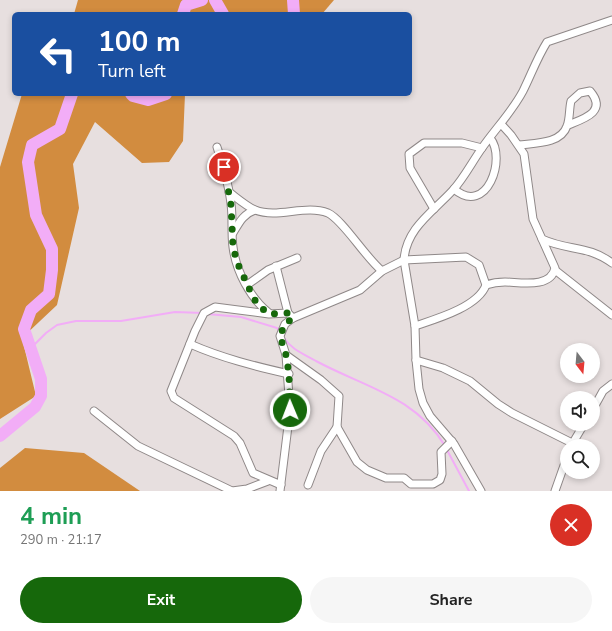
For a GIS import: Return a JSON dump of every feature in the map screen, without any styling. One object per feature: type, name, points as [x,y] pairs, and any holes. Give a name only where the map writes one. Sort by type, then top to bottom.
[{"type":"street","points":[[480,491],[423,403],[419,389],[415,326],[404,260],[405,250],[410,236],[418,224],[454,189],[482,148],[501,124],[522,92],[547,42],[612,20]]},
{"type":"street","points":[[519,146],[555,139],[563,135],[568,125],[571,101],[580,93],[590,91],[596,98],[596,105],[593,112],[586,118],[568,125]]},
{"type":"street","points":[[501,124],[524,154],[528,170],[533,219],[555,270],[612,315]]},
{"type":"street","points":[[454,189],[458,192],[473,196],[484,192],[488,188],[496,159],[495,144],[490,138]]},
{"type":"street","points":[[434,210],[410,168],[409,154],[424,143],[462,143],[482,148]]},
{"type":"street","points":[[218,147],[229,192],[233,247],[240,270],[258,305],[269,314]]},
{"type":"street","points":[[229,192],[255,210]]},
{"type":"street","points":[[233,234],[241,218],[248,212],[255,210],[276,212],[310,210],[330,214],[337,219],[360,249],[382,271]]},
{"type":"street","points":[[542,239],[563,246],[592,251],[612,263]]},
{"type":"street","points":[[276,266],[290,315],[280,336],[286,355],[289,374],[290,410],[281,488],[251,471],[240,443],[234,436],[172,396],[171,389],[204,313],[215,307],[269,314],[290,315],[360,290],[382,271],[404,260],[466,257],[479,265],[486,285]]},
{"type":"street","points":[[247,284],[276,266],[297,258]]},
{"type":"street","points":[[415,326],[439,318],[461,308],[479,297],[486,285],[497,282],[539,282],[546,280],[555,270]]},
{"type":"street","points":[[190,344],[216,356],[289,374]]},
{"type":"street","points":[[286,355],[321,380],[339,396],[337,427],[321,451],[308,485]]},
{"type":"street","points":[[416,360],[443,368],[470,381],[498,404],[512,413],[561,439]]},
{"type":"street","points":[[600,396],[603,391],[612,384]]},
{"type":"street","points":[[94,411],[138,446],[232,491],[247,489],[268,480]]},
{"type":"street","points":[[337,427],[357,462],[367,470],[386,478],[404,478],[412,484],[433,484],[440,480],[442,474],[442,450],[450,443]]},
{"type":"street","points":[[555,491],[560,477]]},
{"type":"shaded area","points":[[78,0],[334,0],[324,12],[75,12]]},
{"type":"shaded area","points":[[21,96],[185,96],[183,141],[169,162],[142,163],[95,122],[73,164],[79,208],[57,305],[22,338],[36,396],[0,419],[0,167]]},
{"type":"shaded area","points":[[25,448],[84,453],[140,491],[0,491],[0,468]]},
{"type":"waterway","points":[[184,12],[186,5],[202,0]]},
{"type":"waterway","points":[[215,0],[222,12]]},
{"type":"waterway","points":[[293,0],[294,12]]},
{"type":"waterway","points":[[0,436],[35,407],[41,396],[41,379],[24,329],[31,310],[49,294],[52,270],[52,249],[36,215],[28,162],[32,145],[60,129],[71,96]]},
{"type":"waterway","points":[[133,96],[148,100],[160,96]]},
{"type":"waterway","points":[[31,348],[46,333],[57,325],[76,321],[121,321],[175,312],[203,313]]},
{"type":"waterway","points":[[207,314],[241,317],[277,328],[279,331]]},
{"type":"waterway","points":[[284,338],[294,349],[303,354],[387,394],[404,404],[419,415],[433,429],[445,446]]},
{"type":"waterway","points":[[447,450],[469,491]]},
{"type":"route","points":[[224,167],[231,205],[233,247],[243,278],[258,305],[269,314],[288,313],[293,318],[285,324],[280,336],[286,355],[289,374],[290,410]]}]
